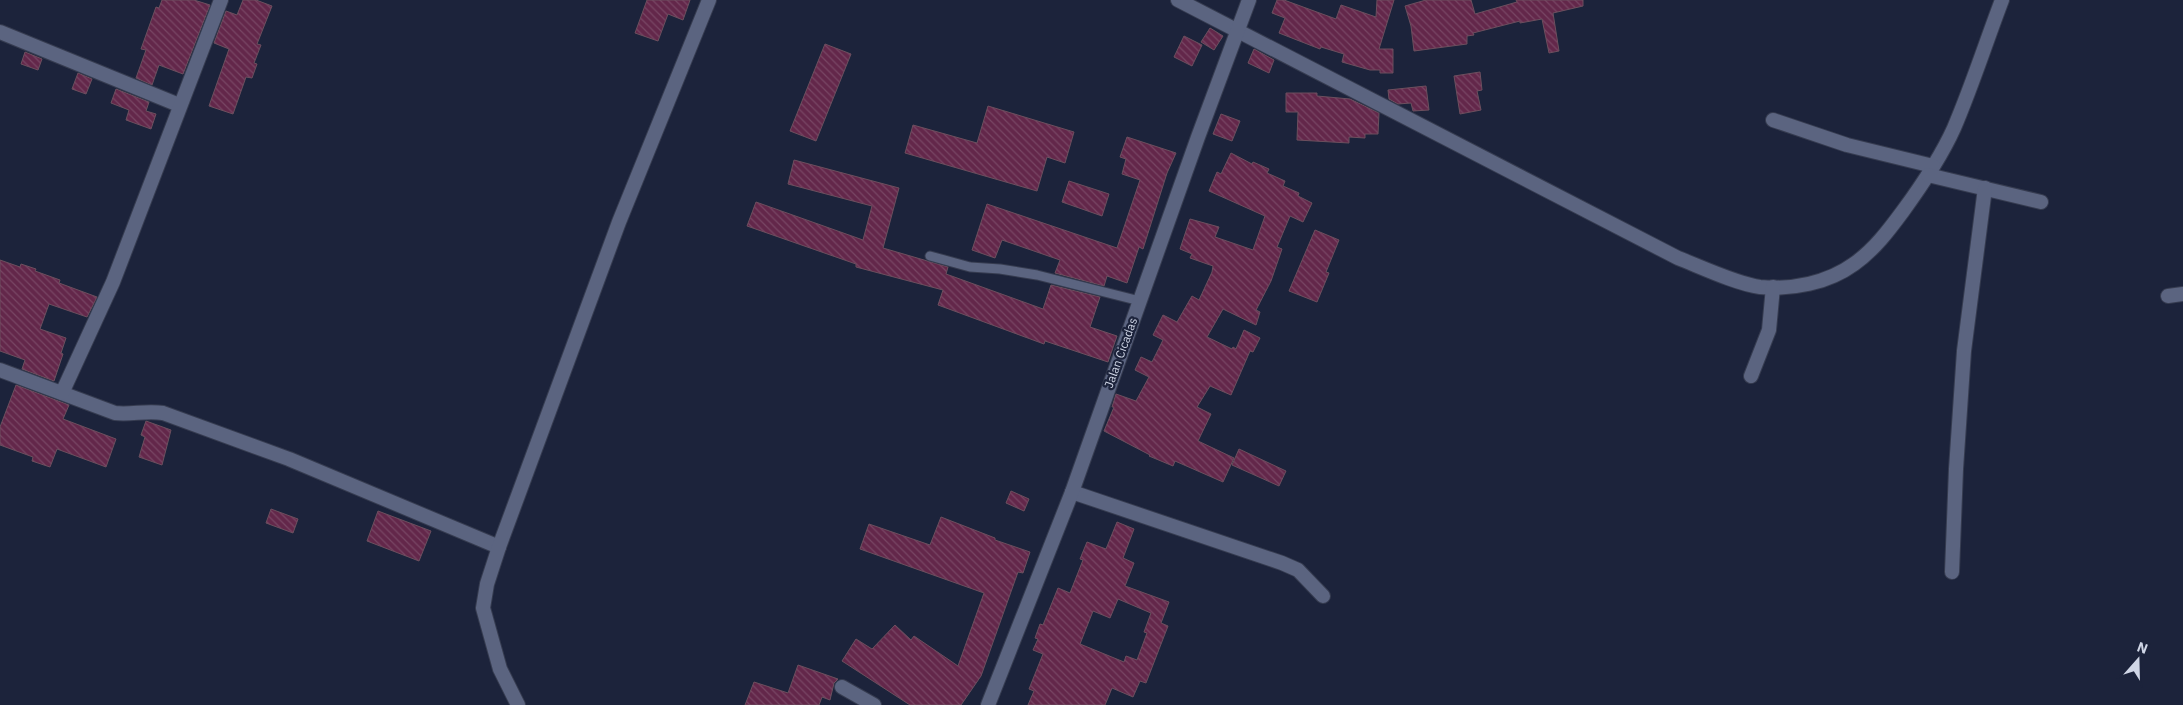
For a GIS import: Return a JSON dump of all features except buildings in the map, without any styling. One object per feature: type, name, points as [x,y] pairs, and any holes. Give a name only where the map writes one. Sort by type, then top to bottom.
[{"type":"street","points":[[62,393],[113,282],[179,105],[221,0]]},
{"type":"street","points":[[518,705],[500,669],[483,608],[487,584],[620,222],[709,0]]},
{"type":"street","points":[[1178,0],[1472,150],[1678,258],[1759,287],[1805,286],[1832,276],[1854,265],[1885,235],[1931,171],[1954,128],[2002,0]]},
{"type":"street","name":"Jalan Cicadas","points":[[988,705],[1072,492],[1249,0]]},
{"type":"street","points":[[0,32],[179,105]]},
{"type":"street","points":[[1773,120],[1847,146],[1985,188],[2041,202]]},
{"type":"street","points":[[1952,572],[1956,469],[1964,351],[1985,188]]},
{"type":"street","points":[[1751,376],[1769,330],[1773,287]]},
{"type":"street","points":[[2168,296],[2183,294]]},
{"type":"street","points":[[0,370],[115,413],[132,415],[148,410],[163,413],[289,459],[499,547]]},
{"type":"street","points":[[1072,492],[1282,563],[1298,570],[1323,596]]},
{"type":"street","points":[[842,687],[874,705]]},
{"type":"lane","points":[[930,256],[970,267],[1000,269],[1037,275],[1140,301]]}]
